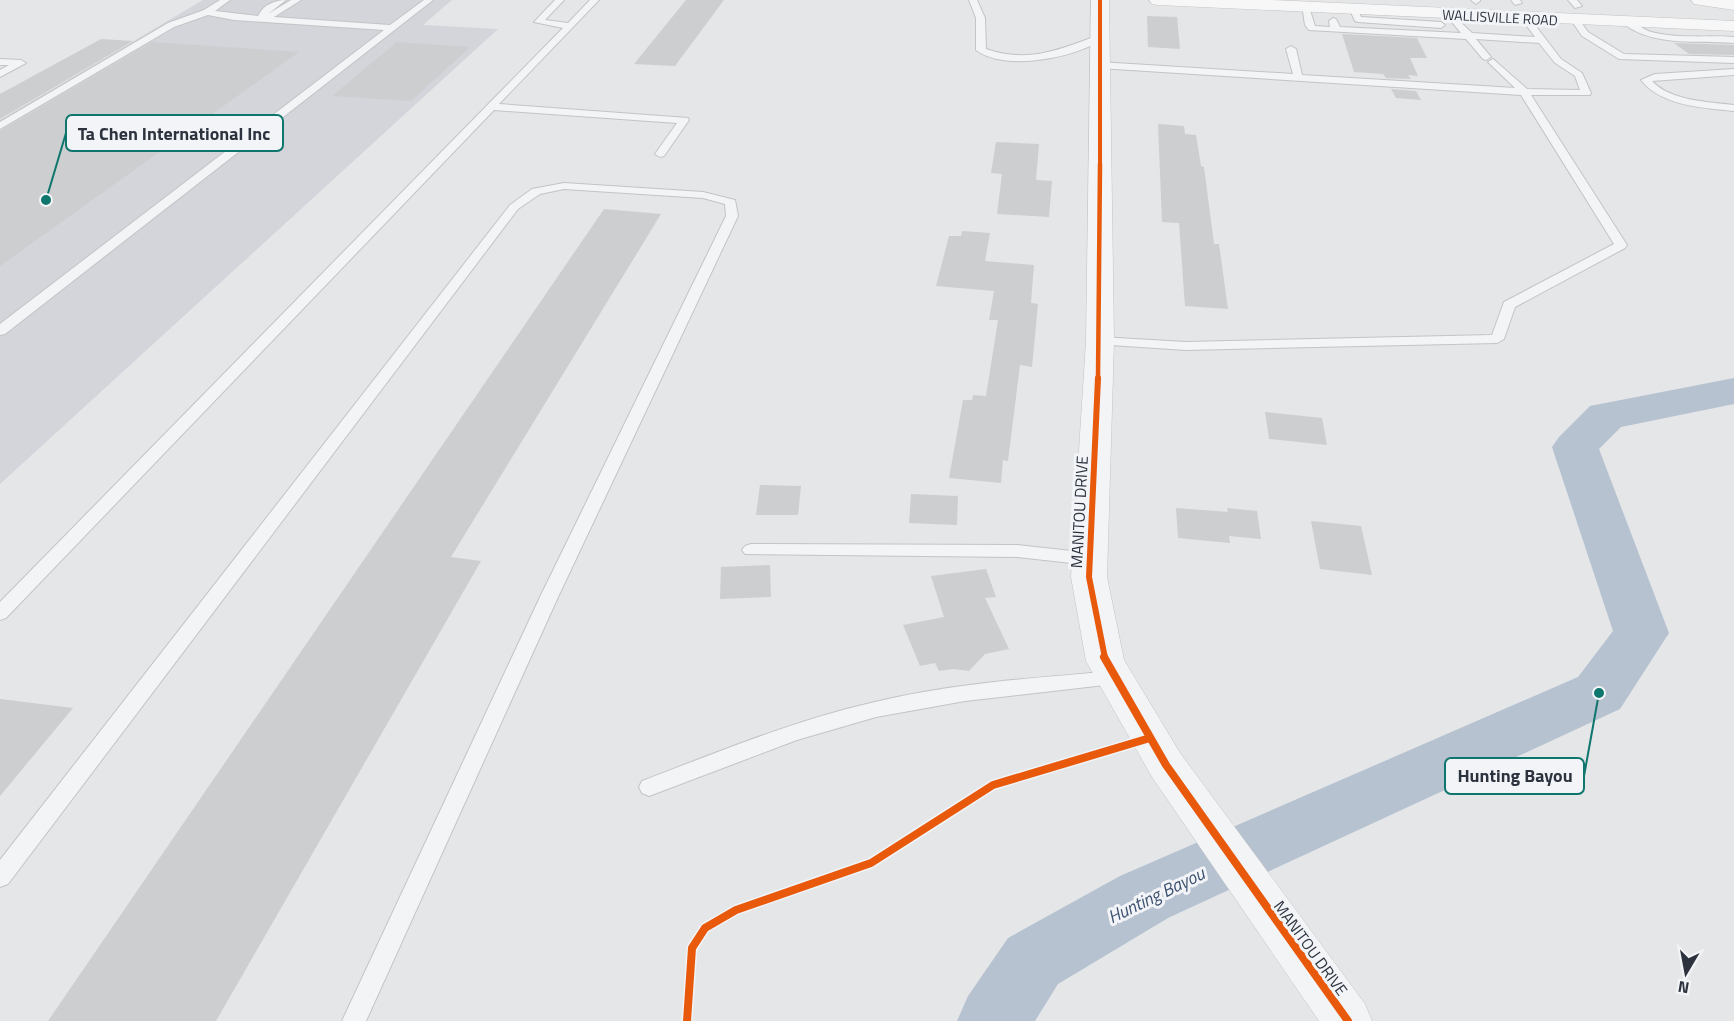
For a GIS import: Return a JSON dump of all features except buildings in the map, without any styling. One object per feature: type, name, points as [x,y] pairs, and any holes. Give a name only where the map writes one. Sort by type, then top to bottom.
[{"type":"main road","name":"WALLISVILLE ROAD","points":[[1158,0],[1305,7],[1360,22],[1450,10],[1519,7],[1666,8],[1730,12]]},
{"type":"main road","points":[[1282,0],[1305,7]]},
{"type":"main road","points":[[1700,0],[1730,12]]},
{"type":"main road","name":"WALLISVILLE ROAD","points":[[1450,10],[1475,1],[1519,7]]},
{"type":"main road","name":"WALLISVILLE ROAD","points":[[1575,9],[1628,22],[1734,26]]},
{"type":"street","name":"MANITOU DRIVE","points":[[1100,0],[1100,340],[1089,577],[1105,661],[1166,765],[1348,1021]]},
{"type":"lane","points":[[0,126],[171,24],[207,12],[226,0]]},
{"type":"lane","points":[[262,18],[264,12],[282,0]]},
{"type":"lane","points":[[262,18],[276,14],[297,0]]},
{"type":"lane","points":[[0,331],[429,0]]},
{"type":"lane","points":[[560,0],[538,22],[570,26]]},
{"type":"lane","points":[[0,613],[595,0]]},
{"type":"lane","points":[[973,0],[978,8],[982,25],[981,50],[992,55],[1026,61],[1099,52],[1298,77],[1524,92],[1586,93],[1579,75],[1558,61],[1519,7]]},
{"type":"lane","points":[[1305,7],[1310,26],[1336,30],[1360,22],[1469,36],[1543,40]]},
{"type":"lane","points":[[1575,9],[1586,34],[1622,57],[1734,60]]},
{"type":"lane","points":[[1100,340],[1186,346],[1497,339],[1509,305],[1621,244],[1524,92],[1490,60],[1450,10],[1399,27],[1360,22]]},
{"type":"lane","points":[[207,12],[234,17],[390,28]]},
{"type":"lane","points":[[1628,22],[1634,29],[1651,35],[1734,40]]},
{"type":"lane","points":[[1291,49],[1298,77]]},
{"type":"lane","points":[[0,62],[21,63],[0,74]]},
{"type":"lane","points":[[1734,72],[1655,77],[1646,80],[1653,89],[1665,94],[1734,108]]},
{"type":"lane","points":[[493,107],[684,120],[660,154]]},
{"type":"lane","points":[[0,878],[514,207],[536,191],[564,186],[703,195],[731,202],[732,216],[550,595],[354,1021]]},
{"type":"lane","points":[[751,550],[1017,551],[1090,559]]},
{"type":"lane","points":[[649,787],[780,737],[875,709],[952,694],[1115,678]]},
{"type":"shaded area","points":[[203,0],[452,0],[423,25],[498,29],[0,484],[0,120]]},
{"type":"waterway","name":"Hunting Bayou","points":[[994,1021],[1033,961],[1144,897],[1599,693],[1641,633],[1575,447],[1606,416],[1734,391]]},
{"type":"cycle path","points":[[1100,0],[1100,341],[1089,577],[1105,661],[1166,765],[1348,1021]]},
{"type":"cycle path","points":[[687,1021],[692,948],[705,928],[736,910],[871,863],[993,785],[1150,738]]},
{"type":"place","name":"Ta Chen International Inc","points":[[46,200]]},
{"type":"place","name":"Hunting Bayou","points":[[1599,693]]}]
